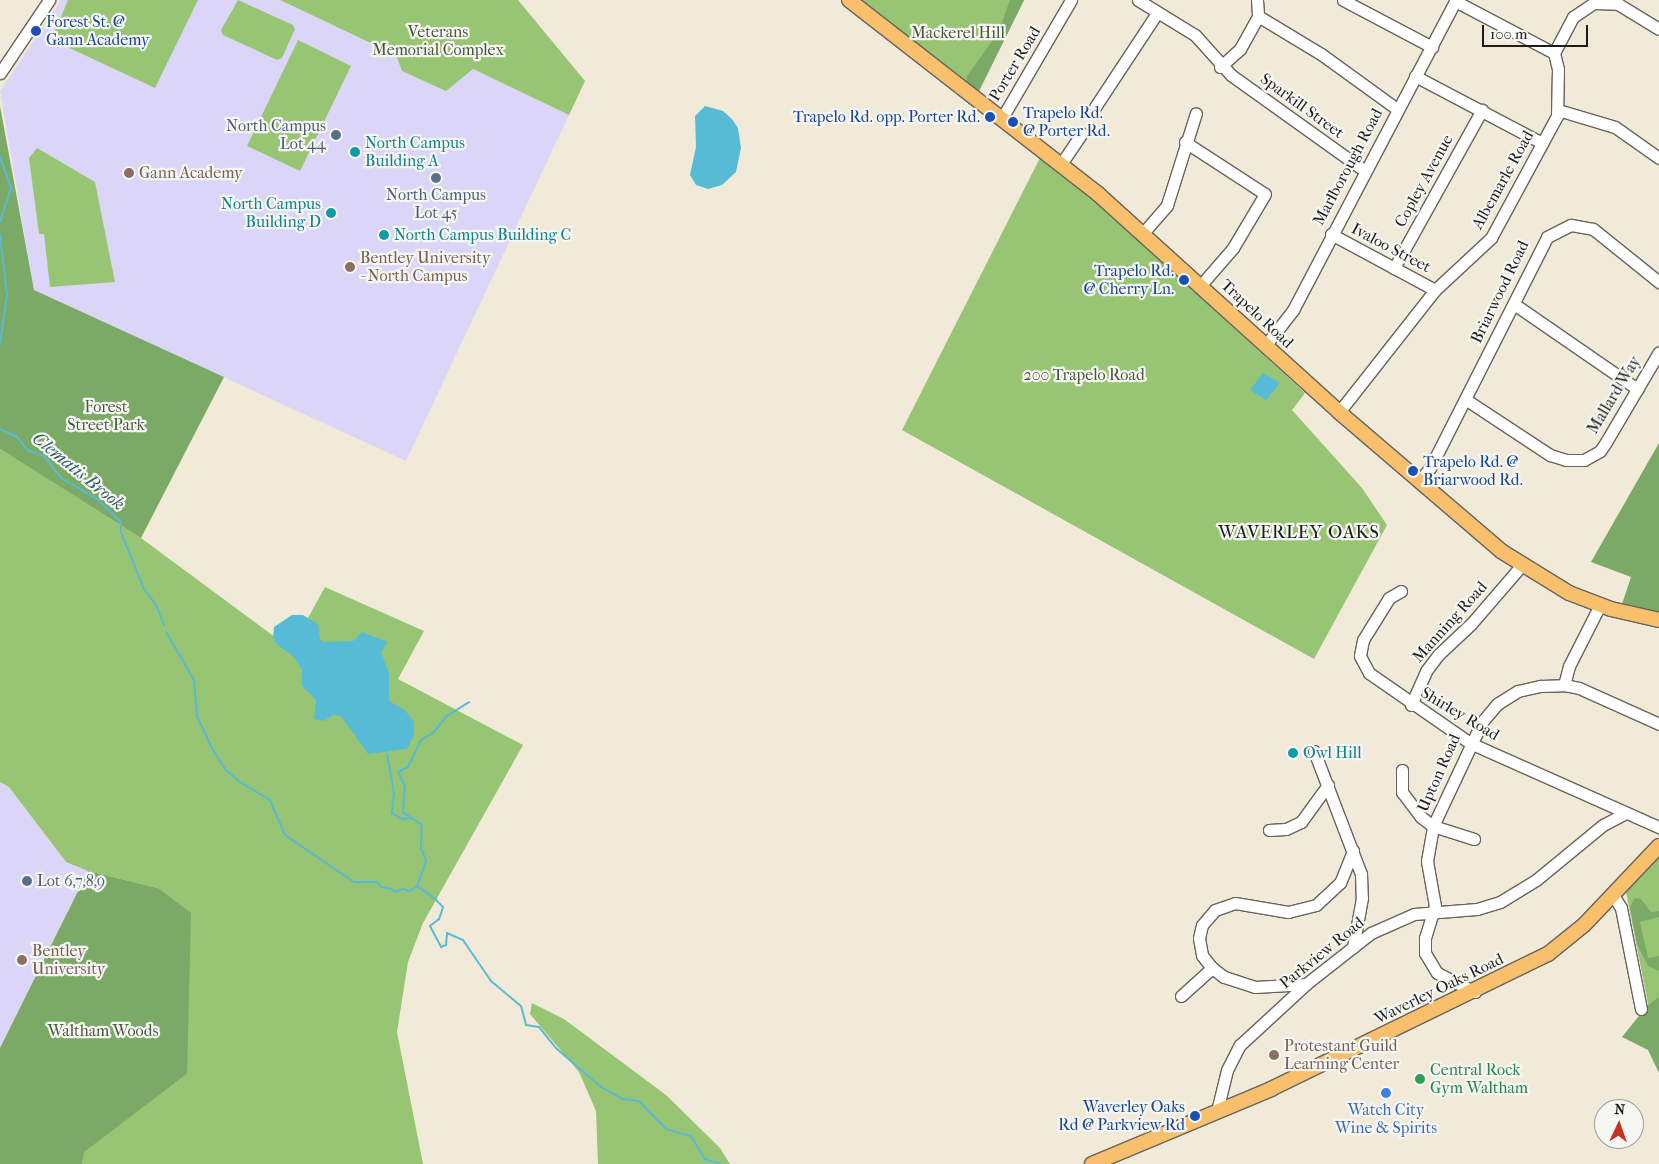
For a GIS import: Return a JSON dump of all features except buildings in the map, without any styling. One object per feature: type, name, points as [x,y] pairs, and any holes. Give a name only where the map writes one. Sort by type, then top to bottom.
[{"type":"main road","name":"Trapelo Road","points":[[849,0],[1061,164],[1143,233],[1339,412],[1521,566],[1560,589],[1600,605],[1659,620]]},
{"type":"main road","name":"Waverley Oaks Road","points":[[1092,1164],[1271,1090],[1475,992],[1548,954],[1613,896],[1659,846]]},
{"type":"street","points":[[0,73],[49,0]]},
{"type":"street","name":"Porter Road","points":[[1002,118],[1071,0]]},
{"type":"street","points":[[1138,0],[1195,35],[1220,67],[1240,49],[1258,16],[1257,0]]},
{"type":"street","points":[[1343,0],[1432,47]]},
{"type":"street","points":[[1455,1],[1554,53],[1573,17],[1594,3],[1618,4],[1659,29]]},
{"type":"street","name":"Marlborough Road","points":[[1265,346],[1293,310],[1331,234],[1455,1]]},
{"type":"street","points":[[1095,107],[1157,13]]},
{"type":"street","points":[[1258,16],[1337,65],[1397,109]]},
{"type":"street","name":"Albemarle Road","points":[[1339,412],[1435,290],[1491,238],[1542,144],[1558,110],[1558,70],[1554,53]]},
{"type":"street","name":"Sparkill Street","points":[[1220,67],[1365,171]]},
{"type":"street","points":[[1415,76],[1482,110],[1542,144]]},
{"type":"street","name":"Copley Avenue","points":[[1394,268],[1482,110]]},
{"type":"street","points":[[1558,110],[1615,126],[1659,158]]},
{"type":"street","points":[[1143,233],[1167,205],[1185,142],[1196,113]]},
{"type":"street","points":[[1061,164],[1082,133]]},
{"type":"street","points":[[1185,142],[1265,194],[1233,248],[1200,286]]},
{"type":"street","name":"Briarwood Road","points":[[1419,481],[1430,468],[1514,304],[1543,242],[1552,233],[1571,225],[1586,226],[1599,232],[1659,282]]},
{"type":"street","name":"Ivaloo Street","points":[[1331,234],[1435,290]]},
{"type":"street","points":[[1514,304],[1637,389]]},
{"type":"street","name":"Mallard Way","points":[[1465,399],[1550,455],[1575,461],[1584,460],[1600,451],[1659,352]]},
{"type":"street","name":"Manning Road","points":[[1411,705],[1426,671],[1439,654],[1471,624],[1521,566]]},
{"type":"street","name":"Shirley Road","points":[[1401,591],[1389,598],[1367,632],[1360,656],[1369,672],[1411,705],[1470,743],[1659,826]]},
{"type":"street","points":[[1564,685],[1568,666],[1600,605]]},
{"type":"street","name":"Upton Road","points":[[1475,992],[1444,978],[1427,960],[1425,938],[1434,911],[1435,901],[1427,862],[1433,826],[1470,743],[1492,709],[1511,695],[1532,687],[1564,685],[1579,688],[1659,724]]},
{"type":"street","points":[[1314,751],[1353,850],[1362,885],[1353,946]]},
{"type":"street","points":[[1402,770],[1401,785],[1405,798],[1433,826],[1474,839]]},
{"type":"street","points":[[1269,830],[1286,829],[1301,822],[1328,785]]},
{"type":"street","name":"Parkview Road","points":[[1217,1111],[1227,1070],[1240,1045],[1306,984],[1353,946],[1371,933],[1402,917],[1434,911],[1477,909],[1500,902],[1536,880],[1603,824],[1626,813]]},
{"type":"street","points":[[1306,984],[1255,987],[1231,980],[1212,968],[1202,955],[1199,938],[1202,924],[1210,914],[1235,903],[1288,912],[1309,909],[1336,890],[1353,850]]},
{"type":"street","points":[[1613,896],[1622,908],[1641,1009]]},
{"type":"street","points":[[1181,996],[1212,968]]},
{"type":"shaded area","points":[[61,0],[280,0],[396,55],[402,67],[473,69],[569,115],[406,461],[34,290],[0,91]]},
{"type":"shaded area","name":"Bentley University","points":[[0,782],[9,787],[66,862],[88,871],[0,1048]]},
{"type":"green space","points":[[68,0],[198,0],[155,88],[61,44],[55,31]]},
{"type":"green space","points":[[238,0],[293,25],[295,29],[282,58],[277,60],[223,35],[221,30]]},
{"type":"green space","name":"Veterans Memorial Complex","points":[[280,0],[518,0],[585,81],[569,115],[473,69],[446,91],[402,71],[396,55]]},
{"type":"green space","name":"Mackerel Hill","points":[[861,0],[1024,0],[979,91]]},
{"type":"green space","points":[[1010,0],[1024,0],[979,91],[967,82],[967,76],[998,33]]},
{"type":"green space","points":[[298,40],[351,66],[300,171],[247,146]]},
{"type":"green space","name":"Forest Street Park","points":[[0,106],[34,290],[224,377],[141,538],[0,449]]},
{"type":"green space","points":[[37,148],[95,182],[115,282],[50,287],[44,234],[39,234],[29,158]]},
{"type":"green space","name":"200 Trapelo Road","points":[[1040,158],[1104,209],[1305,393],[1292,410],[1362,488],[1387,525],[1314,659],[902,430]]},
{"type":"green space","points":[[1659,443],[1659,612],[1622,604],[1631,577],[1591,562]]},
{"type":"green space","points":[[0,449],[141,538],[291,649],[325,587],[424,631],[398,679],[523,745],[423,923],[408,962],[397,1032],[423,1164],[82,1164],[83,1152],[187,1074],[158,888],[88,871],[66,862],[9,787],[0,782]]},
{"type":"green space","points":[[1659,856],[1659,1059],[1626,892]]},
{"type":"green space","name":"Waltham Woods","points":[[88,871],[158,888],[191,913],[187,1074],[84,1152],[82,1164],[0,1164],[0,1048]]},
{"type":"green space","points":[[1635,898],[1641,899],[1651,912],[1659,911],[1659,917],[1640,922],[1648,958],[1659,956],[1659,971],[1648,966],[1637,944],[1630,907]]},
{"type":"green space","points":[[1659,997],[1659,1073],[1648,1050],[1622,1037],[1647,1006]]},
{"type":"green space","points":[[532,1003],[564,1019],[666,1095],[720,1148],[730,1164],[598,1164],[596,1111],[579,1072],[530,1014]]},
{"type":"water","points":[[705,106],[723,111],[732,119],[738,128],[741,148],[736,172],[722,185],[708,189],[696,185],[690,175],[696,147],[695,116]]},
{"type":"water","points":[[1263,373],[1280,383],[1266,400],[1250,390]]},
{"type":"water","points":[[292,615],[303,615],[318,624],[320,639],[323,642],[353,641],[362,632],[388,642],[381,652],[389,673],[389,701],[405,710],[414,722],[414,735],[407,749],[368,754],[341,716],[333,715],[324,721],[314,719],[316,700],[302,686],[302,670],[294,657],[275,643],[273,638],[274,627]]},
{"type":"waterway","points":[[0,157],[11,188],[0,221]]},
{"type":"waterway","points":[[0,235],[7,295],[0,343]]},
{"type":"waterway","name":"Clematis Brook","points":[[0,429],[17,437],[27,450],[44,456],[61,478],[97,499],[121,522],[121,532],[144,589],[156,605],[164,625]]},
{"type":"waterway","name":"Clematis Brook","points":[[166,632],[194,680],[197,716],[212,748],[226,770],[240,782],[270,800],[285,835],[354,882],[377,882],[381,887],[392,889],[395,892],[403,889],[410,891],[417,886],[433,897],[443,907],[439,919],[430,926],[441,947],[446,945],[447,933],[463,940],[491,981],[521,1006],[526,1025],[539,1027],[557,1049],[601,1087],[623,1099],[639,1101],[666,1129],[691,1136],[705,1159],[720,1164]]},
{"type":"waterway","points":[[417,886],[426,861],[421,848],[422,825],[403,812],[405,786],[398,772],[408,767],[421,740],[433,733],[447,716],[469,702]]},
{"type":"waterway","points":[[387,754],[394,793],[392,813],[402,819],[413,818]]},
{"type":"place","name":"Forest St. @ Gann Academy","points":[[36,31]]},
{"type":"place","name":"Trapelo Rd. opp. Porter Rd.","points":[[990,117]]},
{"type":"place","name":"Trapelo Rd. @ Porter Rd.","points":[[1013,122]]},
{"type":"place","name":"North Campus Lot 44","points":[[336,135]]},
{"type":"place","name":"North Campus Building A","points":[[355,152]]},
{"type":"place","name":"Gann Academy","points":[[129,173]]},
{"type":"place","name":"North Campus Lot 45","points":[[436,178]]},
{"type":"place","name":"North Campus Building D","points":[[331,213]]},
{"type":"place","name":"North Campus Building C","points":[[384,235]]},
{"type":"place","name":"Bentley University - North Campus","points":[[350,267]]},
{"type":"place","name":"Trapelo Rd. @ Cherry Ln.","points":[[1184,280]]},
{"type":"place","name":"Trapelo Rd. @ Briarwood Rd.","points":[[1413,471]]},
{"type":"place","name":"Owl Hill","points":[[1293,753]]},
{"type":"place","name":"Lot 6,7,8,9","points":[[27,881]]},
{"type":"place","name":"Bentley University","points":[[22,960]]},
{"type":"place","name":"Protestant Guild Learning Center","points":[[1274,1055]]},
{"type":"place","name":"Central Rock Gym Waltham","points":[[1420,1079]]},
{"type":"place","name":"Watch City Wine & Spirits","points":[[1386,1093]]},
{"type":"place","name":"Waverley Oaks Rd @ Parkview Rd","points":[[1195,1116]]},
{"type":"district","name":"WAVERLEY OAKS","points":[[1299,533]]}]
